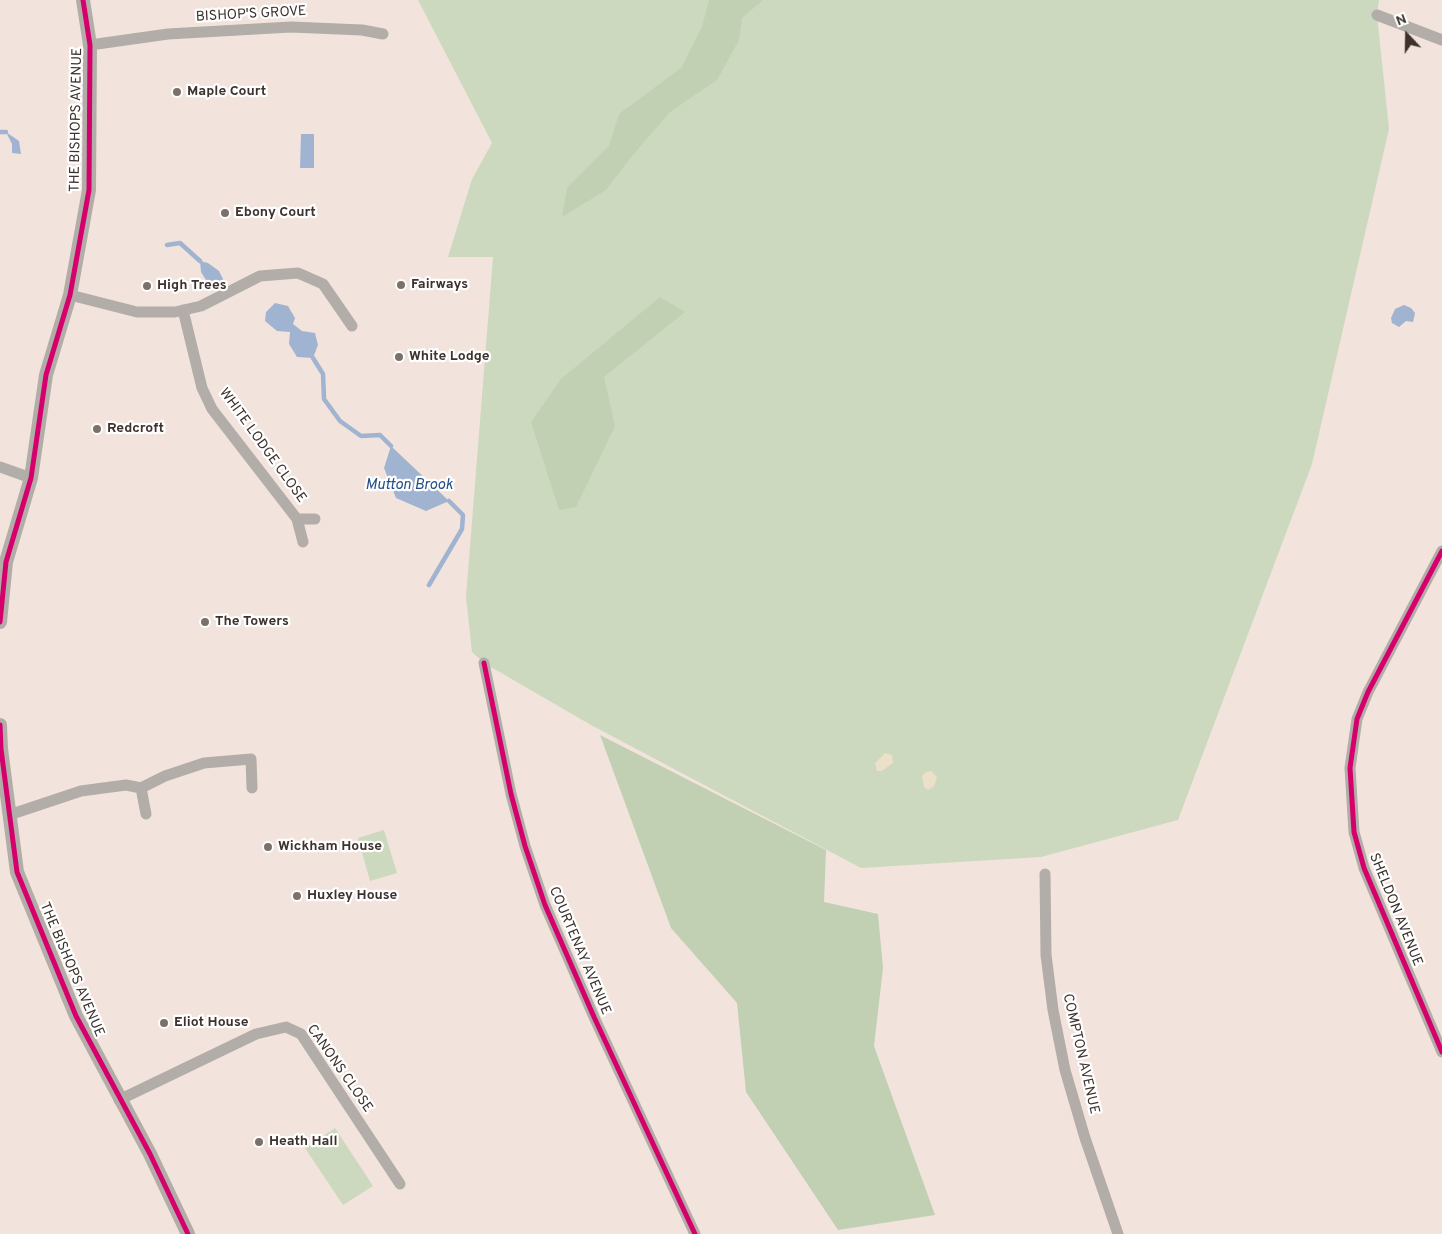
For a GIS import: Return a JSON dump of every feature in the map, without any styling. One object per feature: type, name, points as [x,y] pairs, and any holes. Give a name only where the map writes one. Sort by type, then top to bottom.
[{"type":"street","name":"THE BISHOPS AVENUE","points":[[0,622],[6,562],[32,478],[46,375],[70,295],[89,190],[90,45],[83,0]]},
{"type":"street","points":[[1377,15],[1442,40]]},
{"type":"street","name":"BISHOP'S GROVE","points":[[90,45],[168,34],[291,26],[362,30],[383,34]]},
{"type":"street","points":[[70,295],[137,312],[175,312],[209,302],[260,276],[298,273],[323,284],[352,326]]},
{"type":"street","name":"WHITE LODGE CLOSE","points":[[183,310],[202,388],[212,409],[297,519],[303,542]]},
{"type":"street","points":[[0,467],[32,478]]},
{"type":"street","points":[[297,519],[315,519]]},
{"type":"street","name":"SHELDON AVENUE","points":[[1442,551],[1368,692],[1357,719],[1350,768],[1354,832],[1364,868],[1442,1052]]},
{"type":"street","name":"COURTENAY AVENUE","points":[[484,663],[510,794],[545,905],[594,1017],[695,1234]]},
{"type":"street","name":"THE BISHOPS AVENUE","points":[[0,725],[17,872],[76,1016],[150,1154],[188,1234]]},
{"type":"street","points":[[9,815],[81,791],[126,785],[142,788],[165,776],[204,763],[251,759],[252,788]]},
{"type":"street","points":[[142,788],[146,814]]},
{"type":"street","name":"COMPTON AVENUE","points":[[1045,874],[1046,955],[1053,1010],[1066,1070],[1085,1138],[1118,1234]]},
{"type":"street","name":"CANONS CLOSE","points":[[120,1100],[256,1034],[286,1026],[301,1034],[400,1184]]},
{"type":"green space","points":[[418,0],[1379,0],[1377,15],[1389,129],[1312,464],[1178,820],[1041,857],[861,868],[591,725],[484,663],[472,652],[466,597],[493,257],[448,257],[472,179],[492,143]]},
{"type":"green space","points":[[709,0],[763,0],[742,18],[739,40],[717,80],[670,112],[606,190],[562,217],[567,188],[609,146],[619,114],[681,68],[702,27]]},
{"type":"green space","points":[[660,297],[685,312],[604,377],[615,426],[576,507],[559,510],[531,422],[561,379]]},
{"type":"green space","points":[[600,735],[826,850],[824,902],[878,914],[883,968],[874,1046],[935,1215],[838,1230],[746,1092],[737,1003],[671,928]]},
{"type":"green space","points":[[384,830],[397,873],[370,881],[358,838]]},
{"type":"green space","points":[[335,1128],[373,1186],[343,1205],[305,1148]]},
{"type":"sand","points":[[885,753],[892,755],[893,763],[882,771],[877,771],[875,763]]},
{"type":"sand","points":[[931,771],[937,777],[934,786],[928,790],[924,787],[922,776],[926,772]]},
{"type":"water","points":[[6,132],[19,141],[21,154],[12,153],[12,144]]},
{"type":"water","points":[[301,134],[314,134],[314,168],[300,168]]},
{"type":"water","points":[[200,261],[208,263],[219,271],[224,281],[223,290],[213,288],[206,280],[201,272]]},
{"type":"water","points":[[275,303],[288,306],[295,318],[293,324],[302,331],[315,333],[318,345],[313,358],[297,357],[289,344],[290,332],[277,331],[265,321],[266,312]]},
{"type":"water","points":[[1404,305],[1411,308],[1415,313],[1413,322],[1406,321],[1399,327],[1392,323],[1391,318],[1395,309]]},
{"type":"water","name":"Mutton Brook","points":[[391,446],[449,501],[426,511],[396,498],[384,468]]},
{"type":"waterway","name":"Mutton Brook","points":[[0,132],[6,132]]},
{"type":"waterway","name":"Mutton Brook","points":[[167,245],[180,243],[200,261]]},
{"type":"waterway","name":"Mutton Brook","points":[[313,358],[323,374],[324,399],[340,421],[361,436],[380,435],[391,446]]},
{"type":"waterway","points":[[429,585],[462,529],[463,515],[449,501]]},
{"type":"cycle path","points":[[0,622],[6,562],[31,478],[46,375],[70,295],[89,190],[90,45],[83,0]]},
{"type":"cycle path","points":[[1442,551],[1368,692],[1357,719],[1350,768],[1354,832],[1364,868],[1442,1052]]},
{"type":"cycle path","points":[[484,663],[511,794],[525,846],[545,905],[594,1017],[695,1234]]},
{"type":"cycle path","points":[[0,725],[1,749],[17,872],[76,1016],[150,1154],[188,1234]]},
{"type":"place","name":"Maple Court","points":[[177,92]]},
{"type":"place","name":"Ebony Court","points":[[225,213]]},
{"type":"place","name":"Fairways","points":[[401,285]]},
{"type":"place","name":"High Trees","points":[[147,286]]},
{"type":"place","name":"White Lodge","points":[[399,357]]},
{"type":"place","name":"Redcroft","points":[[97,429]]},
{"type":"place","name":"The Towers","points":[[205,622]]},
{"type":"place","name":"Wickham House","points":[[268,847]]},
{"type":"place","name":"Huxley House","points":[[297,896]]},
{"type":"place","name":"Eliot House","points":[[164,1023]]},
{"type":"place","name":"Heath Hall","points":[[259,1142]]}]
